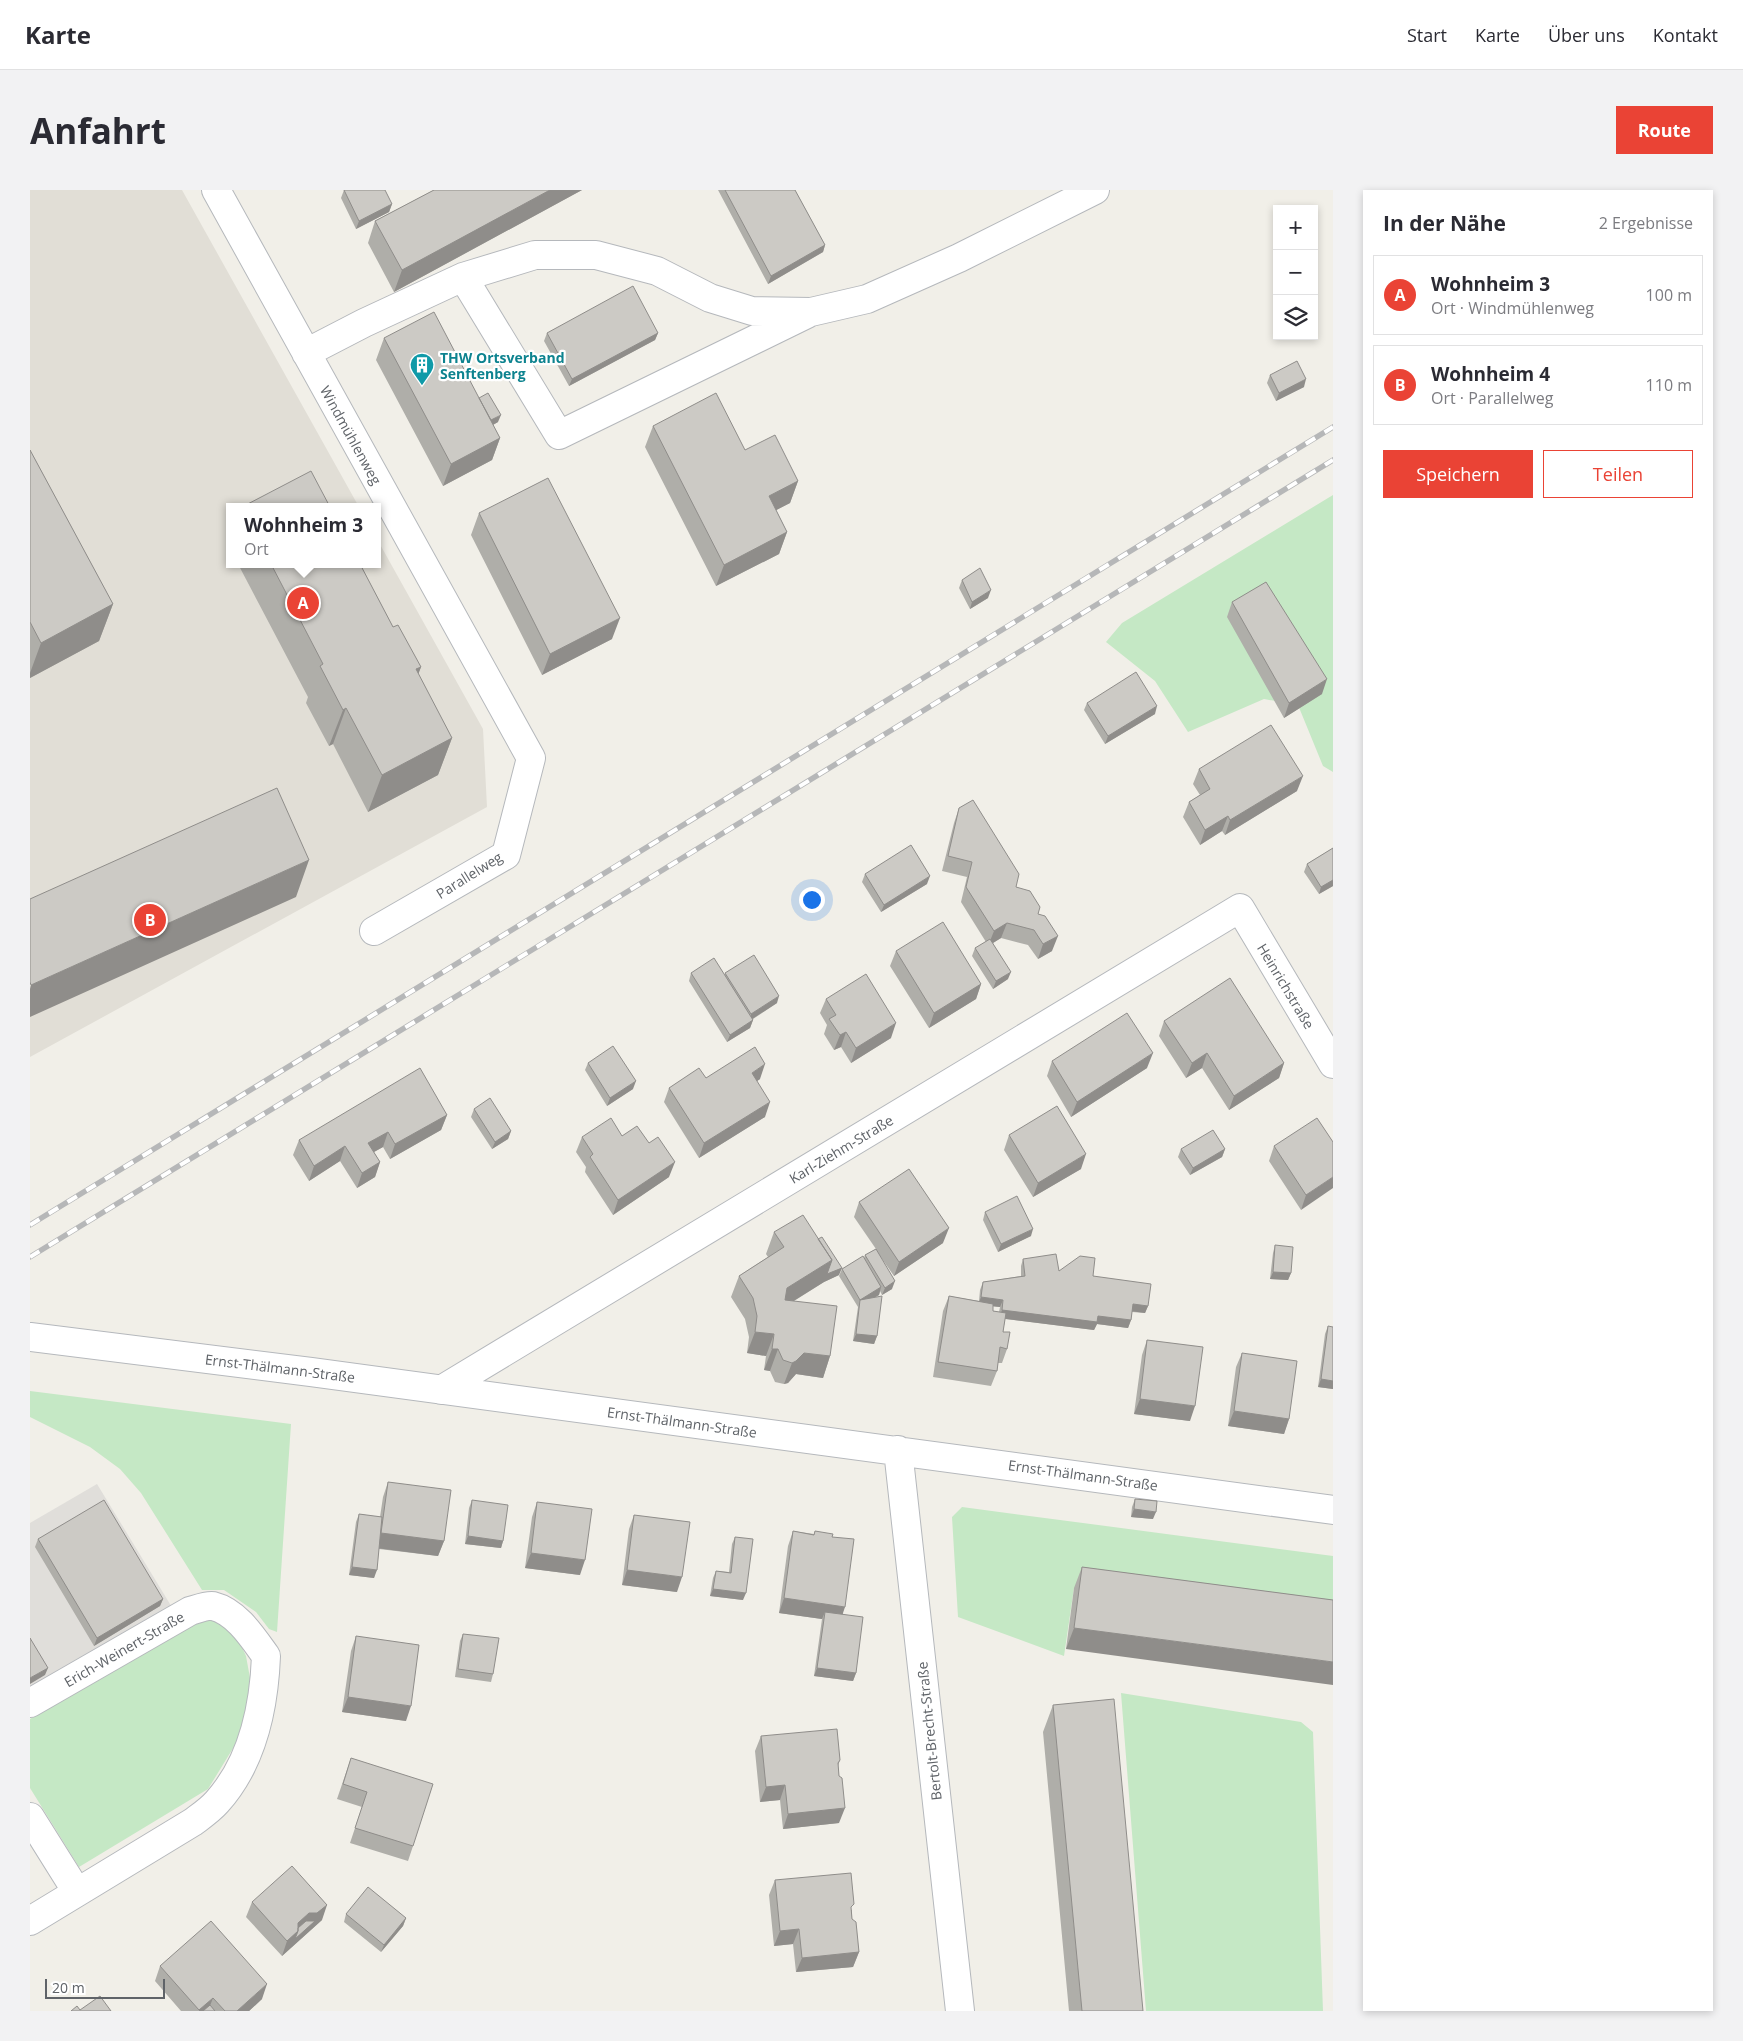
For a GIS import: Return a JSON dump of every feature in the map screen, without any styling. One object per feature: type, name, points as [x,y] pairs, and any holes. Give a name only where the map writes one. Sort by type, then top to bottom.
[{"type":"street","name":"Windmühlenweg","points":[[216,190],[531,758]]},
{"type":"street","points":[[463,277],[559,435],[811,312],[867,299],[959,258],[1095,190]]},
{"type":"street","points":[[306,353],[364,323],[463,277],[534,255],[596,255],[657,271],[710,298],[752,311],[811,312]]},
{"type":"street","name":"Parallelweg","points":[[374,931],[506,855],[531,758]]},
{"type":"street","name":"Heinrichstraße","points":[[1240,908],[1333,1064]]},
{"type":"street","name":"Karl-Ziehm-Straße","points":[[441,1390],[1240,908]]},
{"type":"street","name":"Ernst-Thälmann-Straße","points":[[30,1336],[898,1450],[1333,1510]]},
{"type":"street","name":"Bertolt-Brecht-Straße","points":[[898,1450],[960,2011]]},
{"type":"street","name":"Erich-Weinert-Straße","points":[[30,1703],[190,1611],[211,1606],[228,1613],[245,1628],[266,1656],[265,1692],[245,1762],[233,1782],[216,1803],[193,1822],[30,1921]]},
{"type":"street","points":[[30,1817],[77,1892]]},
{"type":"shaded area","points":[[30,190],[182,190],[357,503],[226,503],[226,568],[381,568],[381,546],[483,729],[487,807],[30,1057]]},
{"type":"shaded area","points":[[97,1484],[173,1609],[30,1691],[30,1523]]},
{"type":"green space","points":[[1333,495],[1333,772],[1323,766],[1298,705],[1264,699],[1188,732],[1155,681],[1106,642],[1122,623]]},
{"type":"green space","points":[[30,1391],[291,1424],[277,1632],[269,1629],[256,1612],[224,1590],[202,1590],[141,1493],[120,1469],[90,1447],[30,1417]]},
{"type":"green space","points":[[962,1507],[1333,1556],[1333,1623],[1074,1588],[1064,1656],[958,1617],[952,1517]]},
{"type":"green space","points":[[210,1618],[223,1622],[239,1641],[246,1656],[250,1678],[248,1706],[235,1745],[208,1789],[79,1867],[30,1788],[30,1719],[198,1620]]},
{"type":"green space","points":[[1121,1693],[1301,1722],[1313,1732],[1323,2011],[1146,2011]]},
{"type":"building","points":[[344,190],[385,190],[392,204],[359,221]]},
{"type":"building","points":[[434,190],[550,190],[402,270],[375,221]]},
{"type":"building","points":[[725,190],[795,190],[825,245],[771,276]]},
{"type":"building","points":[[633,286],[658,333],[572,379],[547,333]]},
{"type":"building","name":"THW Ortsverband Senftenberg","points":[[434,312],[500,438],[451,464],[384,338]]},
{"type":"building","points":[[1297,361],[1306,379],[1279,393],[1270,375]]},
{"type":"building","points":[[488,393],[501,415],[491,420],[479,398]]},
{"type":"building","points":[[716,393],[745,450],[775,435],[798,481],[769,496],[787,532],[724,565],[653,426]]},
{"type":"building","points":[[30,450],[113,604],[41,643],[30,622]]},
{"type":"building","points":[[311,471],[328,503],[250,503]]},
{"type":"building","points":[[548,478],[620,618],[550,654],[479,513]]},
{"type":"building","points":[[273,568],[362,568],[393,627],[398,625],[421,667],[416,669],[452,738],[382,775],[346,708],[343,710],[320,666],[323,664]]},
{"type":"building","points":[[980,568],[991,590],[972,602],[962,580]]},
{"type":"building","points":[[1266,582],[1327,679],[1289,703],[1232,602]]},
{"type":"building","points":[[1136,672],[1157,706],[1108,736],[1087,703]]},
{"type":"building","points":[[1271,725],[1303,776],[1230,820],[1228,816],[1205,830],[1189,802],[1210,789],[1199,769]]},
{"type":"building","points":[[277,788],[309,860],[31,985],[30,899]]},
{"type":"building","points":[[973,800],[1019,874],[1016,887],[1030,891],[1040,907],[1038,914],[1045,916],[1058,936],[1043,944],[1034,930],[1007,923],[994,931],[966,887],[972,862],[948,856],[959,808]]},
{"type":"building","points":[[911,845],[930,876],[884,905],[865,874]]},
{"type":"building","points":[[1333,848],[1333,880],[1321,887],[1307,864]]},
{"type":"building","points":[[943,922],[981,984],[934,1013],[896,951]]},
{"type":"building","points":[[990,939],[1011,972],[996,981],[975,948]]},
{"type":"building","points":[[754,955],[779,996],[751,1014],[725,973]]},
{"type":"building","points":[[714,958],[753,1020],[730,1035],[691,973]]},
{"type":"building","points":[[866,974],[896,1023],[856,1048],[846,1032],[840,1035],[829,1019],[836,1015],[826,999]]},
{"type":"building","points":[[1230,978],[1284,1063],[1234,1096],[1207,1053],[1192,1063],[1164,1021]]},
{"type":"building","points":[[1127,1013],[1153,1053],[1077,1102],[1052,1061]]},
{"type":"building","points":[[613,1046],[636,1081],[610,1098],[588,1063]]},
{"type":"building","points":[[755,1047],[765,1064],[752,1073],[770,1102],[704,1143],[669,1088],[699,1068],[706,1078]]},
{"type":"building","points":[[420,1068],[447,1115],[395,1144],[388,1132],[368,1143],[380,1162],[362,1173],[345,1146],[314,1166],[299,1140]]},
{"type":"building","points":[[490,1098],[511,1131],[495,1142],[474,1109]]},
{"type":"building","points":[[1057,1106],[1086,1154],[1038,1183],[1009,1135]]},
{"type":"building","points":[[611,1118],[622,1136],[637,1126],[649,1143],[658,1137],[675,1162],[618,1200],[590,1157],[593,1154],[582,1137]]},
{"type":"building","points":[[1317,1118],[1333,1142],[1333,1177],[1306,1195],[1274,1146]]},
{"type":"building","points":[[1213,1130],[1225,1149],[1193,1168],[1181,1149]]},
{"type":"building","points":[[909,1169],[949,1228],[899,1262],[859,1202]]},
{"type":"building","points":[[1017,1196],[1033,1229],[1001,1244],[985,1212]]},
{"type":"building","points":[[803,1215],[832,1260],[787,1288],[785,1300],[837,1306],[830,1356],[804,1353],[792,1363],[783,1360],[778,1349],[772,1349],[774,1334],[755,1332],[757,1316],[753,1298],[739,1276],[784,1247],[774,1232]]},
{"type":"building","points":[[822,1237],[842,1268],[827,1274],[832,1260],[818,1239]]},
{"type":"building","points":[[1275,1245],[1293,1247],[1291,1273],[1273,1272]]},
{"type":"building","points":[[876,1249],[895,1281],[885,1288],[865,1255]]},
{"type":"building","points":[[1056,1254],[1059,1271],[1080,1256],[1095,1258],[1093,1276],[1151,1284],[1148,1306],[1133,1304],[1131,1320],[1098,1316],[1097,1322],[1002,1310],[1003,1300],[981,1297],[983,1282],[1025,1276],[1023,1259]]},
{"type":"building","points":[[863,1256],[881,1287],[860,1300],[842,1269]]},
{"type":"building","points":[[882,1296],[877,1336],[856,1334],[860,1300]]},
{"type":"building","points":[[949,1296],[993,1304],[993,1311],[1006,1313],[1003,1332],[1010,1332],[1007,1349],[1000,1347],[997,1371],[938,1362]]},
{"type":"building","points":[[1328,1326],[1333,1327],[1333,1381],[1321,1379]]},
{"type":"building","points":[[1147,1340],[1203,1347],[1195,1406],[1140,1399]]},
{"type":"building","points":[[1242,1353],[1297,1361],[1289,1419],[1234,1411]]},
{"type":"building","points":[[388,1482],[451,1490],[444,1541],[381,1533]]},
{"type":"building","points":[[1135,1499],[1157,1501],[1156,1512],[1134,1509]]},
{"type":"building","points":[[104,1500],[163,1599],[97,1638],[38,1539]]},
{"type":"building","points":[[472,1500],[508,1505],[503,1541],[468,1536]]},
{"type":"building","points":[[537,1502],[592,1509],[585,1560],[531,1553]]},
{"type":"building","points":[[359,1514],[382,1517],[377,1570],[352,1567]]},
{"type":"building","points":[[634,1515],[690,1522],[682,1577],[627,1570]]},
{"type":"building","points":[[793,1531],[814,1535],[815,1531],[833,1534],[832,1537],[854,1539],[845,1607],[784,1598]]},
{"type":"building","points":[[735,1537],[753,1539],[746,1593],[713,1589],[716,1571],[731,1573]]},
{"type":"building","points":[[1082,1567],[1333,1600],[1333,1662],[1074,1628]]},
{"type":"building","points":[[825,1612],[863,1617],[856,1673],[817,1668]]},
{"type":"building","points":[[463,1634],[499,1638],[493,1674],[458,1669]]},
{"type":"building","points":[[356,1636],[419,1645],[411,1706],[348,1697]]},
{"type":"building","points":[[30,1638],[48,1668],[30,1678]]},
{"type":"building","points":[[1114,1699],[1143,2011],[1082,2011],[1053,1705]]},
{"type":"building","points":[[837,1729],[840,1760],[838,1763],[839,1776],[842,1778],[845,1808],[788,1814],[785,1785],[766,1787],[761,1736]]},
{"type":"building","points":[[351,1758],[433,1784],[413,1846],[355,1828],[367,1792],[343,1784]]},
{"type":"building","points":[[292,1866],[327,1905],[317,1913],[309,1913],[298,1923],[298,1931],[287,1941],[252,1902]]},
{"type":"building","points":[[851,1873],[854,1904],[851,1907],[852,1919],[856,1922],[859,1952],[802,1958],[799,1929],[780,1931],[775,1880]]},
{"type":"building","points":[[368,1887],[406,1918],[384,1945],[346,1914]]},
{"type":"building","points":[[211,1921],[267,1984],[237,2011],[225,2011],[213,1998],[199,2010],[160,1966]]},
{"type":"building","points":[[306,1921],[315,1921],[295,1939],[298,1928]]},
{"type":"building","points":[[100,1996],[111,2011],[71,2011],[77,2006],[80,2010]]},
{"type":"building","points":[[210,2005],[215,2011],[203,2011]]},
{"type":"railway","points":[[30,1225],[1333,427]]},
{"type":"railway","points":[[30,1257],[1333,460]]},
{"type":"place","name":"THW Ortsverband Senftenberg","points":[[422,386]]},
{"type":"place","name":"Wohnheim 3","points":[[303,603]]},
{"type":"place","name":"Wohnheim 4","points":[[150,920]]}]
